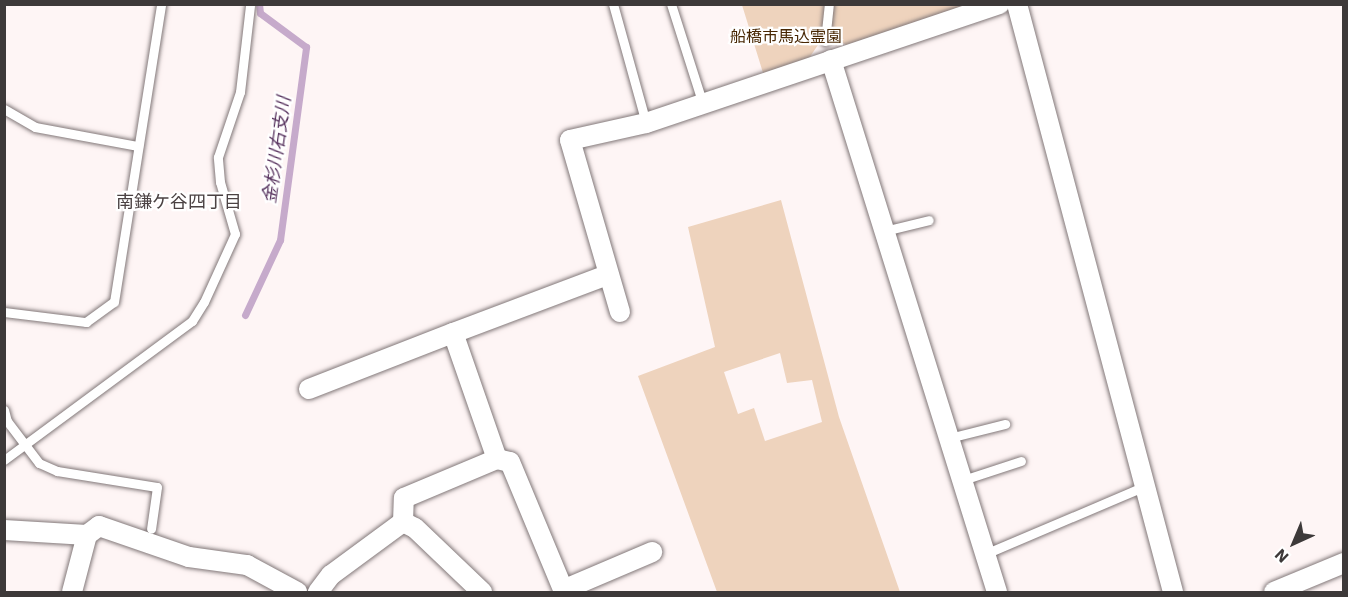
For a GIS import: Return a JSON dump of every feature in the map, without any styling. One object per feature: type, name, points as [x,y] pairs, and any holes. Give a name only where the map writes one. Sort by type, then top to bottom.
[{"type":"street","points":[[620,312],[607,276],[570,140],[646,123],[703,104],[828,51],[999,4]]},
{"type":"street","points":[[1017,4],[1145,486],[1170,592]]},
{"type":"street","points":[[828,51],[997,592]]},
{"type":"street","points":[[309,389],[607,276]]},
{"type":"street","points":[[453,333],[497,459]]},
{"type":"street","points":[[403,522],[404,498],[497,459],[510,462],[564,591],[652,552]]},
{"type":"street","points":[[318,592],[331,575],[403,522]]},
{"type":"street","points":[[403,522],[415,528],[482,592]]},
{"type":"street","points":[[72,592],[87,535],[99,526],[189,557],[247,565],[297,592]]},
{"type":"street","points":[[4,531],[87,535]]},
{"type":"street","points":[[1274,592],[1344,563]]},
{"type":"lane","points":[[4,312],[86,322],[114,302],[161,4]]},
{"type":"lane","points":[[613,4],[646,123]]},
{"type":"lane","points":[[671,4],[703,104]]},
{"type":"lane","points":[[828,51],[829,4]]},
{"type":"lane","points":[[4,460],[192,321],[204,302],[235,234],[220,182],[218,157],[240,92],[250,6]]},
{"type":"lane","points":[[4,109],[34,127],[138,146]]},
{"type":"lane","points":[[884,231],[929,220]]},
{"type":"lane","points":[[4,410],[7,420],[24,446],[39,463],[57,471],[157,487],[151,528]]},
{"type":"lane","points":[[950,438],[1005,424]]},
{"type":"lane","points":[[963,480],[1021,461]]},
{"type":"lane","points":[[985,554],[1145,486]]},
{"type":"green space","name":"船橋市馬込霊園","points":[[742,5],[968,5],[846,45],[837,39],[818,45],[807,61],[764,76]]},
{"type":"green space","points":[[781,200],[839,417],[900,592],[717,592],[638,376],[715,347],[688,227]],"holes":[[[780,353],[787,383],[812,380],[822,422],[765,441],[754,408],[738,414],[724,372]]]},
{"type":"waterway","name":"金杉川右支川","points":[[245,315],[280,240],[306,47],[260,13],[259,4]]},
{"type":"district","name":"南鎌ケ谷四丁目","points":[[179,202]]}]
